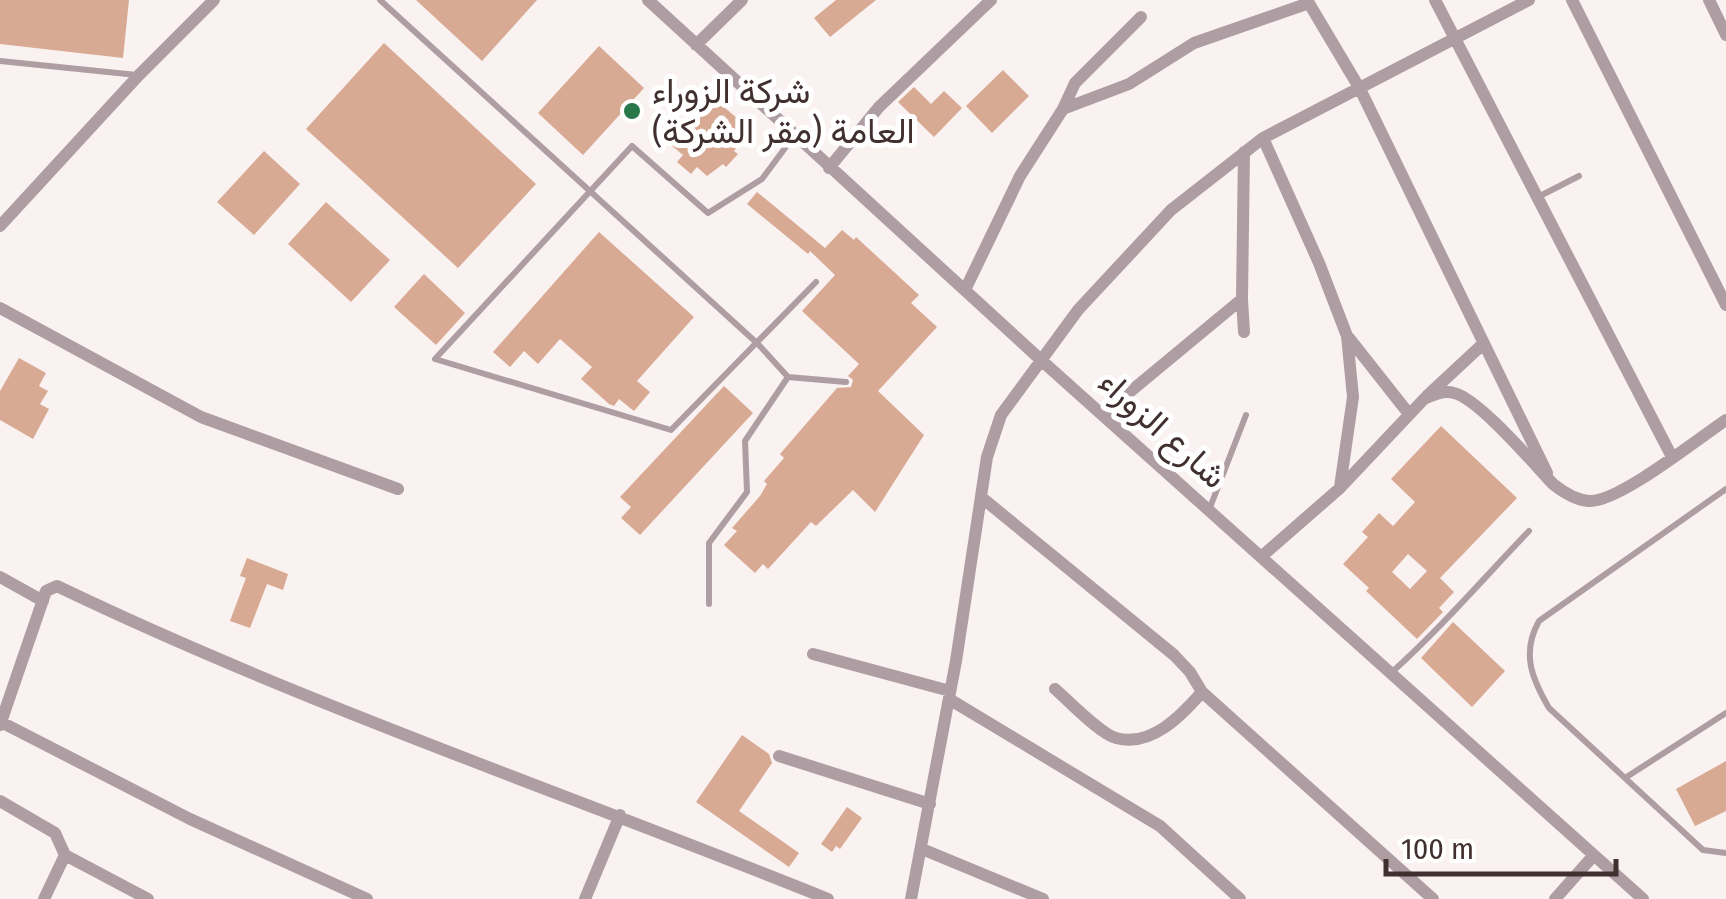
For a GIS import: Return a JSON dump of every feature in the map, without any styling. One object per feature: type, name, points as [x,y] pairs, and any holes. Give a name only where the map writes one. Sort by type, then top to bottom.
[{"type":"street","points":[[0,226],[214,0]]},
{"type":"street","name":"شارع الزوراء","points":[[648,0],[1041,360],[1642,899]]},
{"type":"street","points":[[696,45],[742,0]]},
{"type":"street","points":[[829,168],[892,94],[991,0]]},
{"type":"street","points":[[1435,0],[1672,457]]},
{"type":"street","points":[[911,899],[950,695],[987,457],[1001,415],[1078,310],[1171,210],[1244,152],[1263,138],[1528,0]]},
{"type":"street","points":[[1572,0],[1726,305]]},
{"type":"street","points":[[1709,0],[1726,35]]},
{"type":"street","points":[[1063,109],[1129,84],[1194,43],[1308,1],[1360,89],[1553,484]]},
{"type":"street","points":[[966,290],[1020,176],[1075,84],[1141,17]]},
{"type":"street","points":[[1263,138],[1347,336],[1353,397],[1340,488]]},
{"type":"street","points":[[1244,152],[1244,332]]},
{"type":"street","points":[[1102,415],[1242,299]]},
{"type":"street","points":[[0,308],[201,417],[398,489]]},
{"type":"street","points":[[1347,336],[1409,414]]},
{"type":"street","points":[[1261,557],[1340,488],[1409,414],[1484,343]]},
{"type":"street","points":[[1424,399],[1451,391],[1474,404],[1553,484],[1578,498],[1602,499],[1726,420]]},
{"type":"street","points":[[981,498],[1174,655],[1202,692],[1433,899]]},
{"type":"street","points":[[0,577],[43,602]]},
{"type":"street","points":[[366,899],[190,818],[2,717],[46,591],[57,586],[276,685],[620,815],[828,899]]},
{"type":"street","points":[[812,654],[950,695],[1160,826],[1240,899]]},
{"type":"street","points":[[1055,689],[1114,738],[1133,739],[1154,734],[1185,712],[1202,692]]},
{"type":"street","points":[[778,756],[930,804]]},
{"type":"street","points":[[0,801],[55,833],[65,855],[148,899]]},
{"type":"street","points":[[585,899],[620,815]]},
{"type":"street","points":[[922,849],[1042,899]]},
{"type":"street","points":[[45,899],[65,855]]},
{"type":"street","points":[[1556,899],[1594,855]]},
{"type":"lane","points":[[380,0],[758,344],[788,378],[846,382]]},
{"type":"lane","points":[[0,61],[139,75]]},
{"type":"lane","points":[[794,136],[762,179],[708,213],[632,146],[436,360],[672,430],[816,282]]},
{"type":"lane","points":[[1538,198],[1579,176]]},
{"type":"lane","points":[[709,604],[709,543],[748,492],[745,441],[788,378]]},
{"type":"lane","points":[[1208,510],[1246,414]]},
{"type":"lane","points":[[1726,489],[1539,621],[1531,635],[1529,656],[1532,679],[1549,708],[1703,850],[1726,853]]},
{"type":"lane","points":[[1390,673],[1441,628],[1454,609],[1530,531]]},
{"type":"lane","points":[[1625,778],[1726,713]]},
{"type":"building","points":[[0,0],[129,0],[123,58],[0,44]]},
{"type":"building","points":[[416,0],[537,0],[482,61]]},
{"type":"building","points":[[836,0],[876,0],[830,37],[814,18]]},
{"type":"building","points":[[384,43],[536,184],[458,268],[306,129]]},
{"type":"building","points":[[599,46],[644,88],[583,155],[538,113]]},
{"type":"building","points":[[1003,70],[1029,96],[992,133],[966,106]]},
{"type":"building","points":[[914,87],[931,104],[944,91],[962,108],[934,137],[898,102]]},
{"type":"building","points":[[711,96],[751,130],[726,167],[723,164],[707,176],[697,167],[691,174],[677,162],[683,155],[671,145],[690,112]]},
{"type":"building","points":[[264,151],[300,184],[254,235],[217,202]]},
{"type":"building","points":[[757,192],[825,248],[842,230],[854,240],[856,237],[919,295],[911,303],[937,327],[878,391],[924,435],[875,512],[853,490],[816,526],[811,522],[768,569],[763,564],[755,573],[724,545],[737,531],[732,528],[760,496],[767,484],[764,481],[784,458],[780,454],[837,388],[851,387],[853,380],[848,376],[859,364],[802,311],[835,275],[747,204]]},
{"type":"building","points":[[326,202],[390,260],[351,302],[288,244]]},
{"type":"building","points":[[599,232],[694,317],[637,381],[650,392],[634,411],[619,399],[614,406],[609,404],[581,379],[592,367],[560,339],[538,364],[524,351],[510,367],[493,352]]},
{"type":"building","points":[[424,274],[465,313],[436,345],[394,307]]},
{"type":"building","points":[[19,358],[46,373],[39,386],[48,391],[40,404],[49,409],[33,439],[0,420],[0,391]]},
{"type":"building","points":[[724,386],[753,413],[640,535],[621,518],[631,507],[620,497]]},
{"type":"building","points":[[1441,426],[1517,498],[1440,578],[1454,592],[1439,608],[1443,612],[1417,639],[1343,564],[1368,537],[1362,532],[1379,513],[1393,526],[1415,502],[1391,479]],"holes":[[[1408,554],[1427,571],[1410,589],[1392,572]]]},
{"type":"building","points":[[247,558],[288,574],[283,590],[267,584],[250,628],[230,621],[246,578],[240,576]]},
{"type":"building","points":[[1453,622],[1505,671],[1472,707],[1421,658]]},
{"type":"building","points":[[742,735],[769,754],[772,763],[739,811],[799,853],[789,867],[696,802]]},
{"type":"building","points":[[1726,761],[1726,811],[1695,826],[1676,789]]},
{"type":"building","points":[[847,807],[862,818],[840,849],[836,846],[832,852],[821,844]]},
{"type":"place","name":"شركة الزوراء العامة (مقر الشركة)","points":[[632,111]]}]
